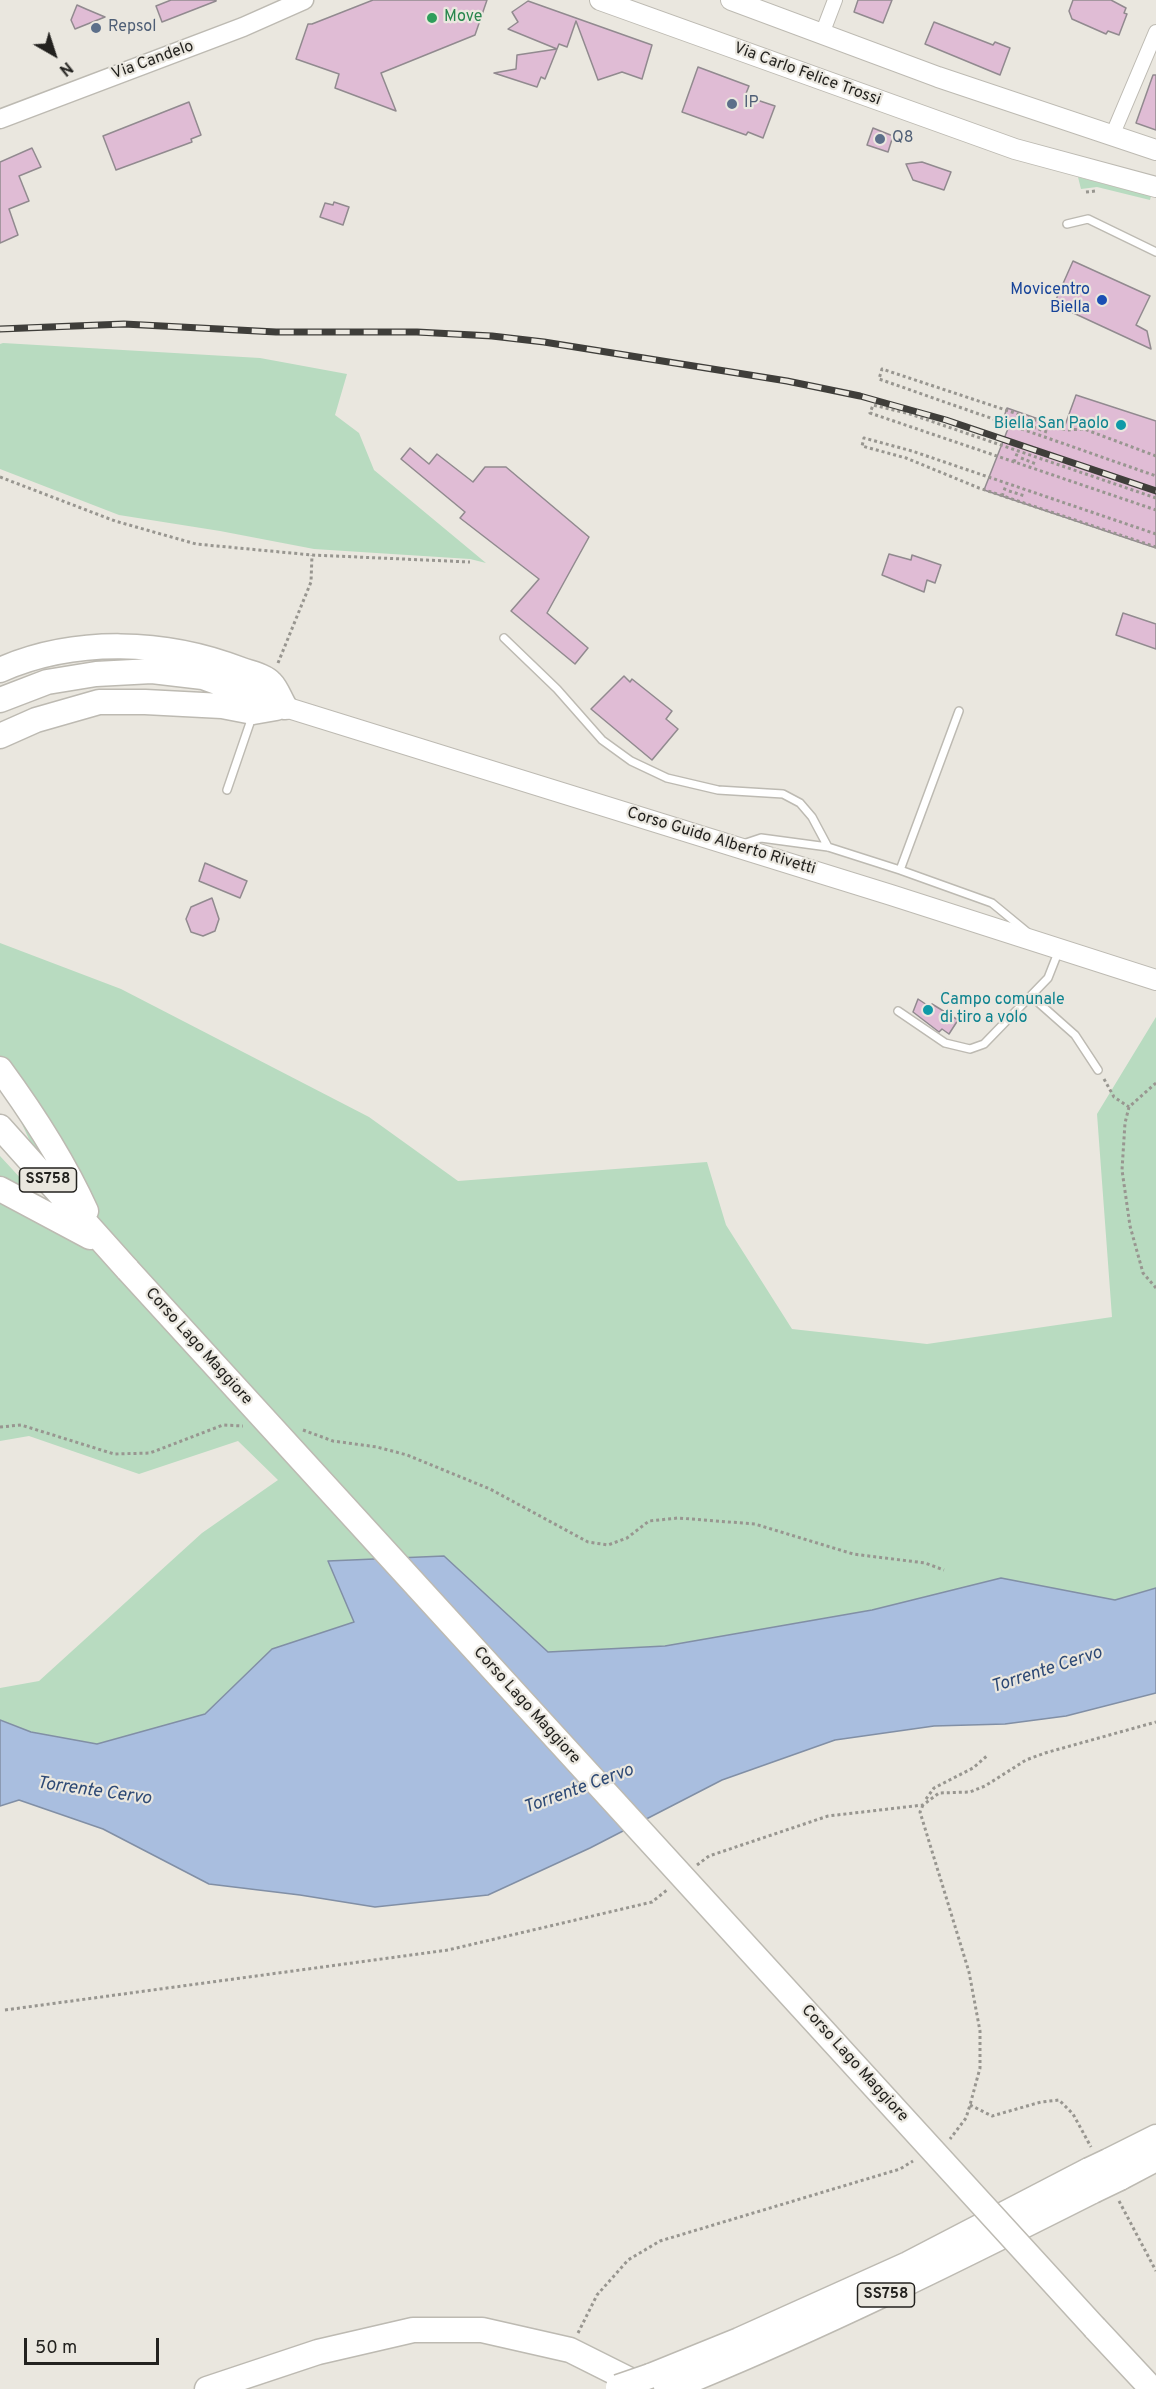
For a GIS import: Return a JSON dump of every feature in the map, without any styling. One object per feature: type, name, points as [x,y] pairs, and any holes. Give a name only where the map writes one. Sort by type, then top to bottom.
[{"type":"highway","points":[[0,670],[65,650],[113,647],[168,649],[223,663],[270,681],[285,707]]},
{"type":"highway","points":[[0,700],[47,682],[96,674],[152,671],[203,677],[285,707]]},
{"type":"highway","points":[[0,736],[36,720],[99,702],[222,706],[253,712],[285,707]]},
{"type":"highway","points":[[0,1069],[29,1108],[71,1179],[102,1240]]},
{"type":"highway","name":"Corso Lago Maggiore","points":[[0,1127],[128,1270],[1152,2389]]},
{"type":"highway","points":[[0,1189],[102,1240]]},
{"type":"highway","points":[[1103,2175],[1156,2137]]},
{"type":"highway","points":[[615,2388],[660,2385],[739,2340],[1103,2175],[1156,2159]]},
{"type":"highway","points":[[207,2389],[318,2352],[412,2330],[482,2330],[570,2350],[660,2385]]},
{"type":"highway","name":"SS758","points":[[1131,2367],[1156,2386]]},
{"type":"highway","name":"SS758","points":[[1131,2367],[1146,2389]]},
{"type":"main road","name":"Via Carlo Felice Trossi","points":[[600,0],[1015,149],[1156,186]]},
{"type":"main road","points":[[731,0],[949,81],[1156,150]]},
{"type":"main road","name":"Corso Guido Alberto Rivetti","points":[[285,707],[1156,980]]},
{"type":"street","name":"Via Candelo","points":[[0,119],[243,27],[304,0]]},
{"type":"street","points":[[822,34],[835,0]]},
{"type":"street","points":[[1112,136],[1156,32]]},
{"type":"lane","points":[[1067,224],[1088,219],[1156,252]]},
{"type":"lane","points":[[504,638],[557,689],[602,740],[631,760],[667,778],[718,790],[783,794],[800,803],[812,817],[828,847]]},
{"type":"lane","points":[[900,870],[959,711]]},
{"type":"lane","points":[[227,790],[253,712]]},
{"type":"lane","points":[[735,847],[760,838],[828,847],[992,903],[1052,948],[1048,978],[984,1044],[970,1049],[945,1043],[898,1011]]},
{"type":"lane","points":[[1031,996],[1075,1035],[1098,1070]]},
{"type":"path","points":[[1156,456],[1084,429],[1066,430],[882,369],[879,379],[1156,476]]},
{"type":"path","points":[[1156,498],[910,414],[873,405],[870,413],[1156,510]]},
{"type":"path","points":[[1026,430],[1031,418]]},
{"type":"path","points":[[1046,437],[1050,425]]},
{"type":"path","points":[[1033,427],[1047,432]]},
{"type":"path","points":[[1156,534],[890,444],[864,438],[861,446],[906,458],[1002,496],[1156,547]]},
{"type":"path","points":[[1014,462],[1018,452]]},
{"type":"path","points":[[1021,458],[1036,464]]},
{"type":"path","points":[[1034,469],[1038,458]]},
{"type":"path","points":[[0,477],[115,521],[196,544],[312,555],[470,562]]},
{"type":"path","points":[[1002,496],[1007,483]]},
{"type":"path","points":[[1005,490],[1024,496]]},
{"type":"path","points":[[1023,502],[1027,490]]},
{"type":"path","points":[[270,681],[311,582],[312,555]]},
{"type":"path","points":[[1098,1070],[1114,1096],[1130,1107]]},
{"type":"path","points":[[1156,1083],[1130,1107],[1125,1123],[1122,1170],[1130,1226],[1143,1273],[1156,1288]]},
{"type":"path","points":[[0,1427],[21,1425],[114,1454],[150,1453],[223,1425],[247,1426]]},
{"type":"path","points":[[295,1427],[333,1441],[377,1447],[407,1455],[490,1489],[588,1542],[608,1545],[627,1538],[649,1521],[678,1518],[755,1524],[853,1554],[926,1563],[944,1570]]},
{"type":"path","points":[[692,1869],[709,1856],[828,1816],[923,1805],[939,1793],[970,1792],[985,1786],[1026,1760],[1156,1722]]},
{"type":"path","points":[[5,2010],[448,1950],[652,1902],[668,1888]]},
{"type":"green space","points":[[1078,177],[1151,196],[1150,200],[1097,187],[1081,189]]},
{"type":"green space","points":[[0,344],[260,358],[347,374],[335,415],[359,433],[374,470],[486,563],[470,559],[314,549],[119,515],[0,469]]},
{"type":"green space","points":[[0,943],[121,989],[369,1117],[458,1181],[707,1162],[726,1225],[792,1329],[927,1344],[1112,1317],[1097,1114],[1156,1017],[1156,1588],[1115,1600],[1001,1578],[872,1610],[665,1646],[548,1652],[444,1556],[329,1561],[355,1622],[272,1649],[205,1714],[97,1744],[30,1732],[0,1720],[0,1688],[39,1681],[202,1533],[278,1480],[238,1441],[139,1474],[29,1436],[0,1441],[0,1156],[73,1235],[0,1076]]},
{"type":"water","name":"Torrente Cervo","points":[[444,1556],[548,1652],[665,1646],[872,1610],[1001,1578],[1115,1600],[1156,1588],[1156,1693],[1066,1716],[1005,1724],[934,1726],[835,1740],[722,1780],[590,1848],[488,1895],[375,1907],[209,1884],[103,1829],[19,1800],[0,1806],[0,1720],[31,1732],[97,1744],[205,1714],[272,1649],[354,1622],[328,1561]]},
{"type":"building","points":[[171,0],[216,1],[162,22],[156,6]]},
{"type":"building","points":[[373,0],[487,0],[475,35],[381,73],[396,111],[335,88],[339,74],[296,59],[308,24]]},
{"type":"building","points":[[858,0],[892,0],[883,23],[854,12]]},
{"type":"building","points":[[1073,0],[1111,0],[1126,8],[1124,13],[1127,14],[1119,35],[1108,31],[1106,34],[1072,19],[1069,11]]},
{"type":"building","points":[[528,1],[652,45],[642,79],[622,72],[598,80],[576,21],[567,47],[559,44],[557,49],[508,29],[518,22],[512,12]]},
{"type":"building","points":[[77,5],[105,17],[75,29],[71,20]]},
{"type":"building","points":[[934,22],[993,45],[995,42],[1010,48],[1000,75],[925,44]]},
{"type":"building","points":[[557,49],[545,79],[541,77],[537,87],[494,73],[516,69],[517,55]]},
{"type":"building","points":[[698,67],[749,86],[745,96],[775,106],[763,138],[748,132],[746,135],[682,112]]},
{"type":"building","points":[[1153,75],[1156,75],[1156,130],[1136,123]]},
{"type":"building","points":[[189,102],[201,135],[191,139],[192,142],[116,170],[103,136]]},
{"type":"building","points":[[873,128],[893,136],[888,152],[867,145]]},
{"type":"building","points":[[32,148],[41,167],[19,176],[29,201],[9,209],[18,235],[0,243],[0,162]]},
{"type":"building","points":[[922,162],[951,172],[944,190],[913,180],[906,164]]},
{"type":"building","points":[[334,202],[349,207],[343,225],[320,217],[325,203],[333,205]]},
{"type":"building","name":"Movicentro Biella","points":[[1073,261],[1150,296],[1136,325],[1147,331],[1151,349],[1054,304]]},
{"type":"building","points":[[1076,395],[1156,421],[1156,548],[984,490],[1009,426],[1002,423],[1007,408],[1064,428]]},
{"type":"building","points":[[410,448],[429,464],[437,454],[473,482],[485,467],[506,467],[589,537],[547,613],[588,648],[575,664],[511,611],[539,579],[460,518],[465,512],[401,459]]},
{"type":"building","points":[[889,554],[911,560],[912,555],[941,565],[935,583],[927,580],[924,592],[882,575]]},
{"type":"building","points":[[1123,613],[1156,624],[1156,649],[1116,635]]},
{"type":"building","points":[[624,676],[630,682],[632,679],[672,711],[666,719],[678,729],[652,760],[591,709]]},
{"type":"building","points":[[205,863],[247,881],[240,898],[199,881]]},
{"type":"building","points":[[212,898],[219,919],[215,931],[203,936],[191,932],[186,919],[191,907]]},
{"type":"building","name":"Campo comunale di tiro a volo","points":[[918,999],[930,1007],[932,1004],[958,1020],[949,1034],[942,1029],[939,1032],[913,1012]]},
{"type":"railway","points":[[0,329],[124,324],[276,332],[417,332],[492,336],[544,342],[787,381],[860,396],[946,420],[1156,491]]},
{"type":"place","name":"Move","points":[[432,18]]},
{"type":"place","name":"Repsol","points":[[96,28]]},
{"type":"place","name":"IP","points":[[732,104]]},
{"type":"place","name":"Q8","points":[[880,139]]},
{"type":"place","name":"Movicentro Biella","points":[[1102,300]]},
{"type":"place","name":"Biella San Paolo","points":[[1121,425]]},
{"type":"place","name":"Campo comunale di tiro a volo","points":[[928,1010]]}]
